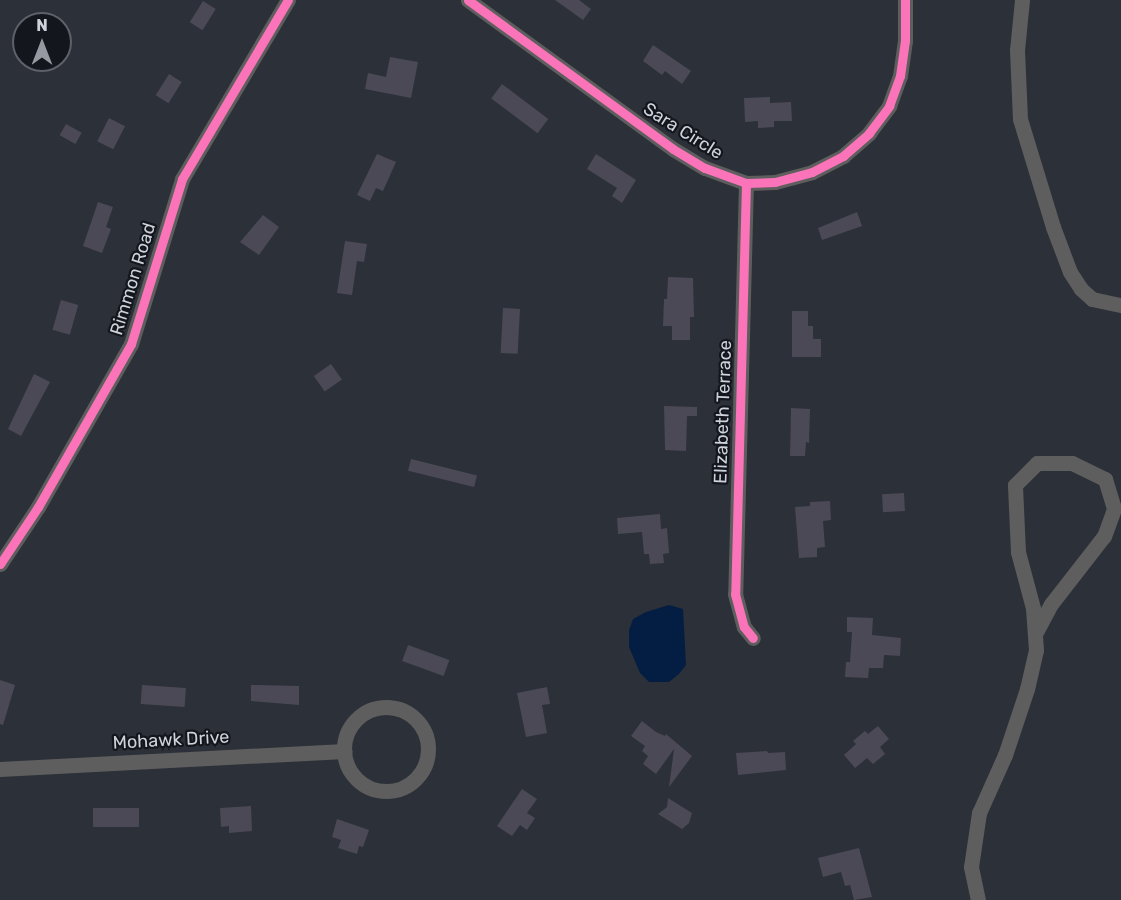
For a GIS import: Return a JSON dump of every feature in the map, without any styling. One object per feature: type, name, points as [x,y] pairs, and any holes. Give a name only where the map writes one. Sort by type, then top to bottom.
[{"type":"street","name":"Rimmon Road","points":[[0,564],[38,507],[131,344],[182,179],[288,0]]},
{"type":"street","name":"Sara Circle","points":[[468,0],[673,149],[705,168],[746,183],[775,182],[812,172],[843,156],[870,133],[889,106],[900,76],[905,40],[905,0]]},
{"type":"street","points":[[1022,0],[1017,50],[1020,119],[1053,227],[1070,272],[1081,289],[1092,299],[1121,305]]},
{"type":"street","name":"Elizabeth Terrace","points":[[746,183],[735,594],[744,627],[753,638]]},
{"type":"street","points":[[978,900],[971,867],[979,813],[1005,755],[1027,689],[1036,651],[1033,608],[1018,552],[1015,485],[1037,463],[1072,463],[1105,479],[1114,509],[1104,536],[1051,604],[1035,634]]},
{"type":"street","points":[[385,708],[399,710],[415,719],[425,734],[428,746],[426,761],[417,777],[403,788],[390,791],[372,789],[357,779],[349,768],[345,751],[346,737],[356,721],[367,713],[385,708]]},
{"type":"street","name":"Mohawk Drive","points":[[0,769],[345,751]]},
{"type":"water","points":[[669,605],[683,609],[686,665],[669,682],[649,682],[640,673],[629,647],[629,630],[633,619],[646,612]]},
{"type":"building","points":[[555,0],[579,0],[591,9],[583,20]]},
{"type":"building","points":[[203,1],[216,9],[202,30],[190,22]]},
{"type":"building","points":[[653,45],[691,71],[682,84],[665,71],[662,75],[643,61]]},
{"type":"building","points":[[390,57],[418,62],[411,98],[365,89],[368,73],[386,77]]},
{"type":"building","points":[[169,74],[182,82],[168,103],[156,95]]},
{"type":"building","points":[[502,84],[548,119],[537,133],[491,98]]},
{"type":"building","points":[[770,97],[770,103],[791,102],[792,121],[774,121],[774,127],[758,128],[758,121],[745,122],[744,98]]},
{"type":"building","points":[[109,118],[125,126],[113,149],[97,141]]},
{"type":"building","points":[[66,124],[82,133],[75,144],[60,135]]},
{"type":"building","points":[[377,154],[396,162],[383,191],[376,188],[370,201],[357,195]]},
{"type":"building","points":[[596,154],[636,180],[622,203],[612,196],[617,188],[587,169]]},
{"type":"building","points":[[98,202],[113,207],[106,227],[111,229],[102,253],[83,246]]},
{"type":"building","points":[[857,212],[862,226],[822,240],[818,228]]},
{"type":"building","points":[[263,215],[279,227],[259,255],[240,242]]},
{"type":"building","points":[[345,241],[367,244],[364,262],[357,261],[352,295],[337,293]]},
{"type":"building","points":[[668,277],[693,278],[694,317],[690,317],[690,340],[672,340],[672,326],[663,326]]},
{"type":"building","points":[[61,300],[78,305],[70,335],[52,330]]},
{"type":"building","points":[[503,308],[520,309],[518,354],[501,353]]},
{"type":"building","points":[[792,311],[808,311],[808,326],[813,326],[813,339],[821,339],[821,357],[792,357]]},
{"type":"building","points":[[331,364],[342,380],[325,392],[314,376]]},
{"type":"building","points":[[34,374],[50,382],[21,436],[8,429]]},
{"type":"building","points":[[664,406],[697,407],[697,416],[687,416],[686,451],[665,450]]},
{"type":"building","points":[[791,408],[810,409],[809,443],[806,442],[805,456],[790,456]]},
{"type":"building","points":[[411,459],[477,475],[474,487],[408,471]]},
{"type":"building","points":[[904,493],[905,511],[883,512],[882,494]]},
{"type":"building","points":[[830,501],[831,520],[823,521],[825,547],[817,548],[817,557],[799,558],[795,507],[810,506],[810,502]]},
{"type":"building","points":[[660,514],[661,529],[667,528],[669,553],[663,554],[664,563],[650,564],[649,554],[644,554],[642,532],[618,534],[617,518]]},
{"type":"building","points":[[847,617],[873,618],[872,635],[901,638],[900,656],[884,655],[883,668],[869,668],[868,678],[845,677],[846,662],[850,662],[852,632],[847,632]]},
{"type":"building","points":[[408,645],[449,660],[444,676],[402,661]]},
{"type":"building","points":[[0,680],[15,685],[3,725],[0,724]]},
{"type":"building","points":[[142,685],[186,688],[185,707],[141,704]]},
{"type":"building","points":[[251,685],[299,686],[299,705],[251,701]]},
{"type":"building","points":[[547,687],[550,704],[542,705],[547,733],[526,737],[517,693]]},
{"type":"building","points":[[642,721],[656,732],[665,736],[666,734],[692,756],[669,787],[674,749],[656,774],[643,764],[648,756],[642,751],[645,746],[631,736]]},
{"type":"building","points":[[878,726],[889,739],[880,747],[885,754],[873,764],[867,758],[855,768],[844,755],[856,744],[853,741],[865,731],[868,734]]},
{"type":"building","points":[[767,751],[768,753],[785,752],[786,770],[738,775],[736,753]]},
{"type":"building","points":[[522,789],[537,799],[527,813],[535,818],[527,830],[520,825],[512,836],[497,826]]},
{"type":"building","points":[[668,798],[692,813],[689,823],[682,829],[658,814],[667,807]]},
{"type":"building","points":[[251,806],[252,831],[229,833],[229,826],[221,827],[220,808]]},
{"type":"building","points":[[93,808],[139,808],[139,827],[93,827]]},
{"type":"building","points":[[337,819],[369,830],[363,847],[359,846],[357,854],[338,848],[341,840],[332,837]]},
{"type":"building","points":[[859,848],[872,897],[854,900],[850,885],[845,886],[841,872],[823,877],[818,858]]},
{"type":"cycle path","points":[[0,564],[38,507],[131,344],[182,179],[288,0]]},
{"type":"cycle path","points":[[468,0],[673,149],[705,168],[746,183],[775,182],[812,172],[843,156],[869,133],[889,106],[900,76],[905,41],[905,0]]},
{"type":"cycle path","points":[[746,183],[735,594],[744,627],[753,638]]}]
